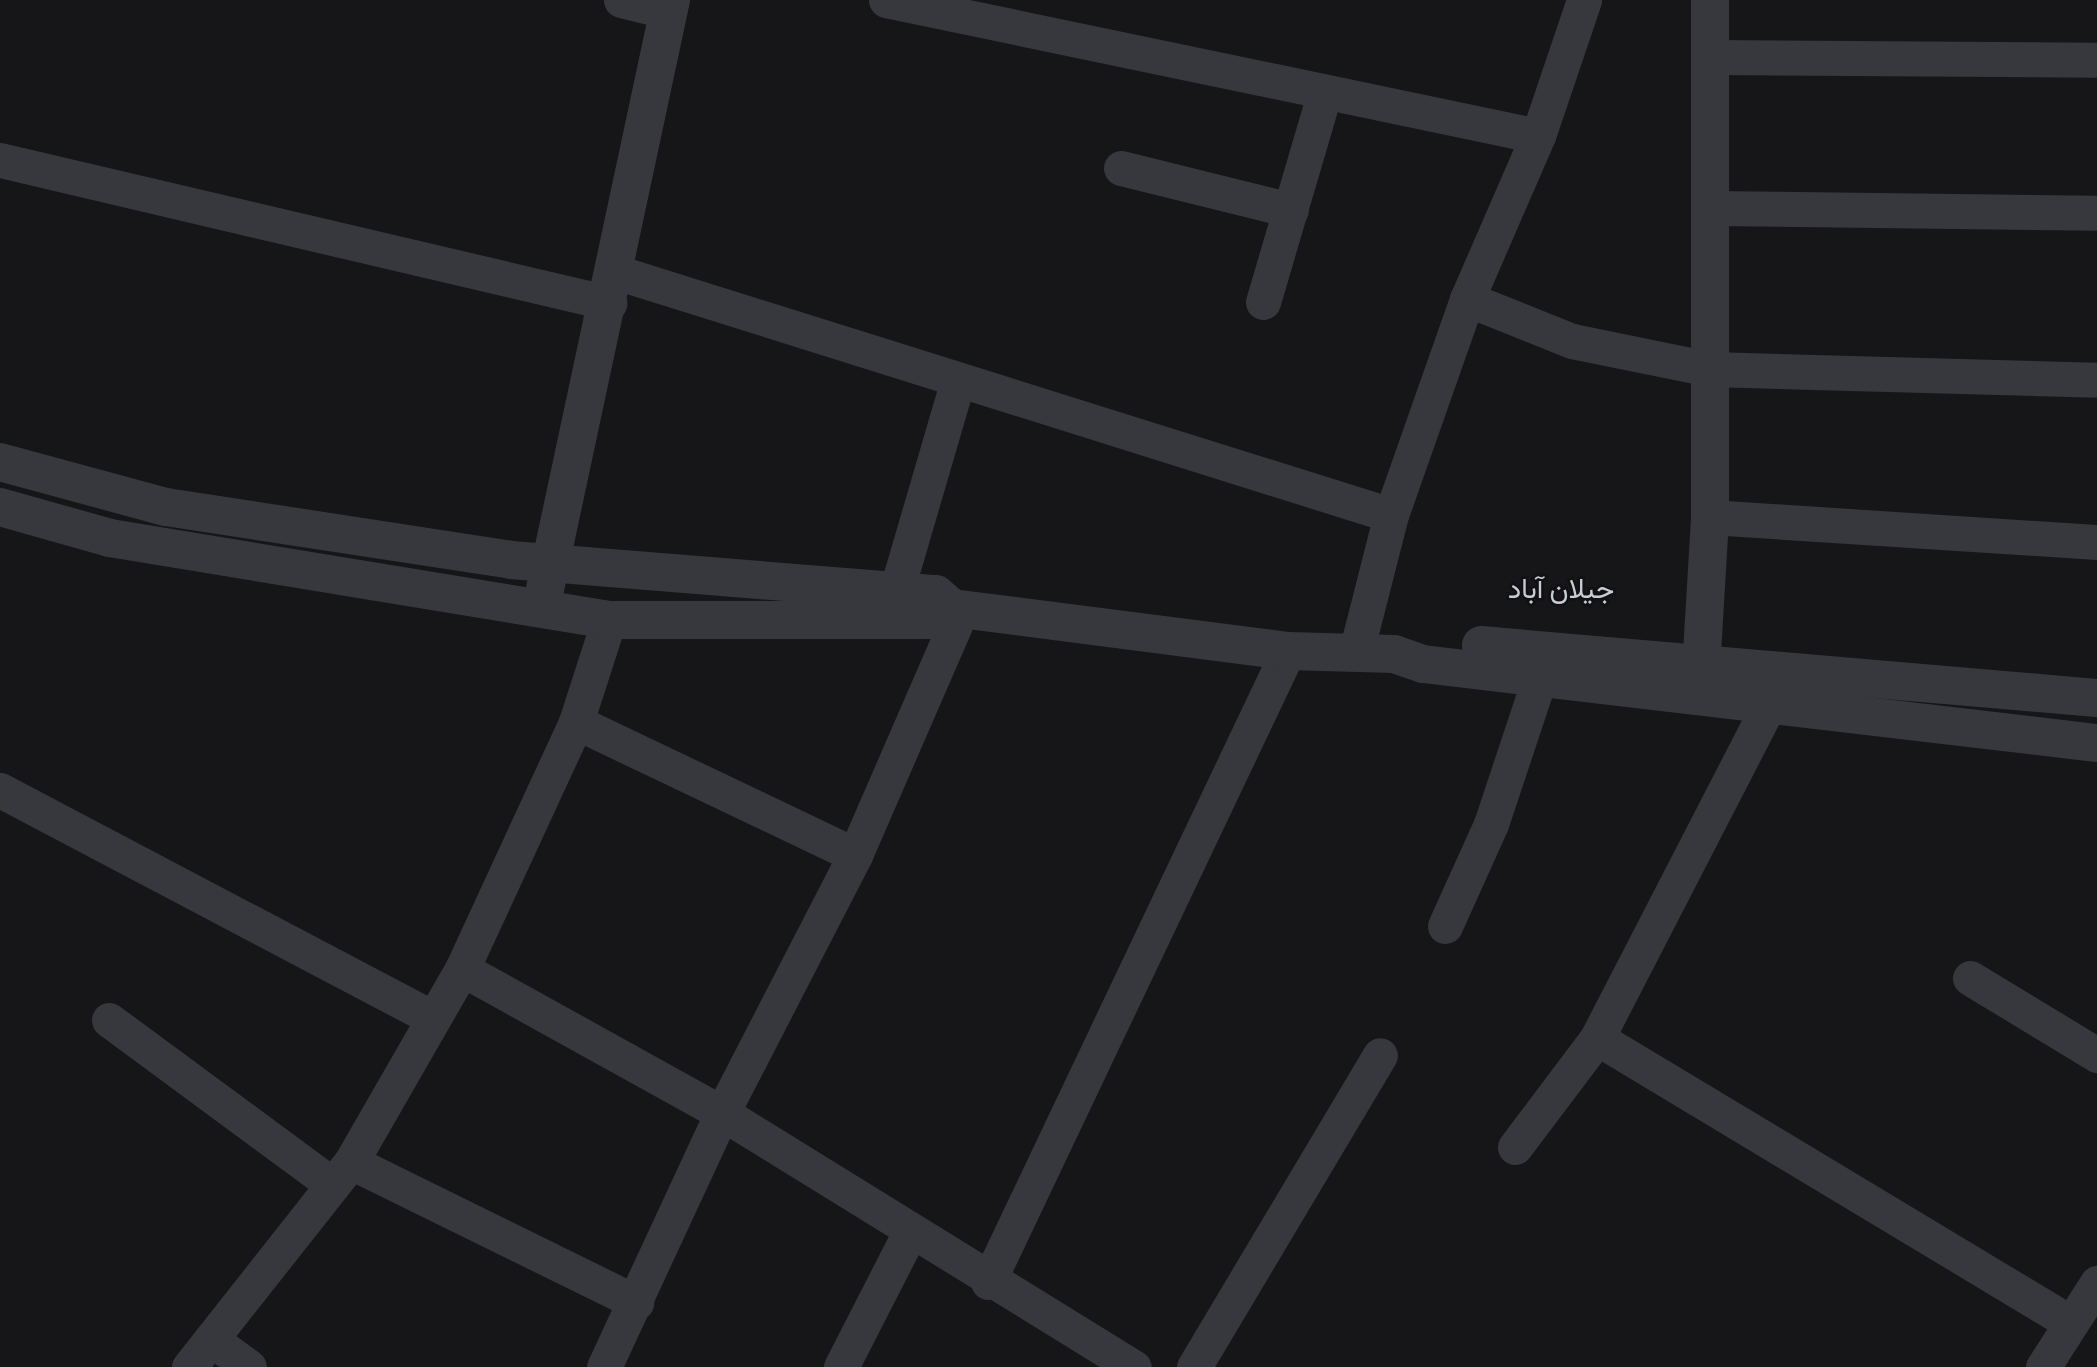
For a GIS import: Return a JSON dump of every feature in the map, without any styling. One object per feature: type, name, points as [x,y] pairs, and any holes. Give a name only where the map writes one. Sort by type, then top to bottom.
[{"type":"street","points":[[541,612],[613,288],[670,6],[621,0]]},
{"type":"street","points":[[886,0],[1538,136]]},
{"type":"street","points":[[1356,652],[1391,515],[1467,299],[1538,136],[1584,0]]},
{"type":"street","points":[[1701,677],[1710,517],[1710,0]]},
{"type":"street","points":[[1710,57],[2097,60]]},
{"type":"street","points":[[1263,302],[1325,92]]},
{"type":"street","points":[[0,160],[613,288],[958,380],[1391,515]]},
{"type":"street","points":[[1121,168],[1291,210]]},
{"type":"street","points":[[1710,208],[2097,213]]},
{"type":"street","points":[[1467,299],[1572,341],[1710,369],[2097,380]]},
{"type":"street","points":[[896,592],[958,380]]},
{"type":"street","points":[[0,462],[166,507],[550,564],[936,594],[957,608],[1288,651],[1394,654],[1423,664],[1540,677],[1701,677],[2097,698]]},
{"type":"street","points":[[0,507],[110,538],[541,612],[622,620],[930,620],[957,608]]},
{"type":"street","points":[[1710,517],[2097,542]]},
{"type":"street","points":[[189,1367],[342,1173],[462,969],[622,620],[649,573]]},
{"type":"street","points":[[604,1367],[722,1113],[855,855],[957,608]]},
{"type":"street","points":[[1394,654],[1426,641],[1701,677],[1771,701],[2097,743]]},
{"type":"street","points":[[988,1282],[1288,651]]},
{"type":"street","points":[[1445,926],[1491,824],[1540,677]]},
{"type":"street","points":[[1515,1147],[1597,1038],[1771,701]]},
{"type":"street","points":[[576,722],[855,855]]},
{"type":"street","points":[[0,790],[432,1018]]},
{"type":"street","points":[[462,969],[722,1113],[988,1282],[1123,1364]]},
{"type":"street","points":[[1970,978],[2097,1055]]},
{"type":"street","points":[[109,1020],[342,1173],[636,1303]]},
{"type":"street","points":[[1597,1038],[2071,1323]]},
{"type":"street","points":[[1194,1367],[1380,1055]]},
{"type":"street","points":[[841,1367],[910,1232]]},
{"type":"street","points":[[2043,1367],[2097,1283]]},
{"type":"street","points":[[211,1339],[249,1367]]},
{"type":"district","name":"جیلان آباد","points":[[1561,589]]}]
